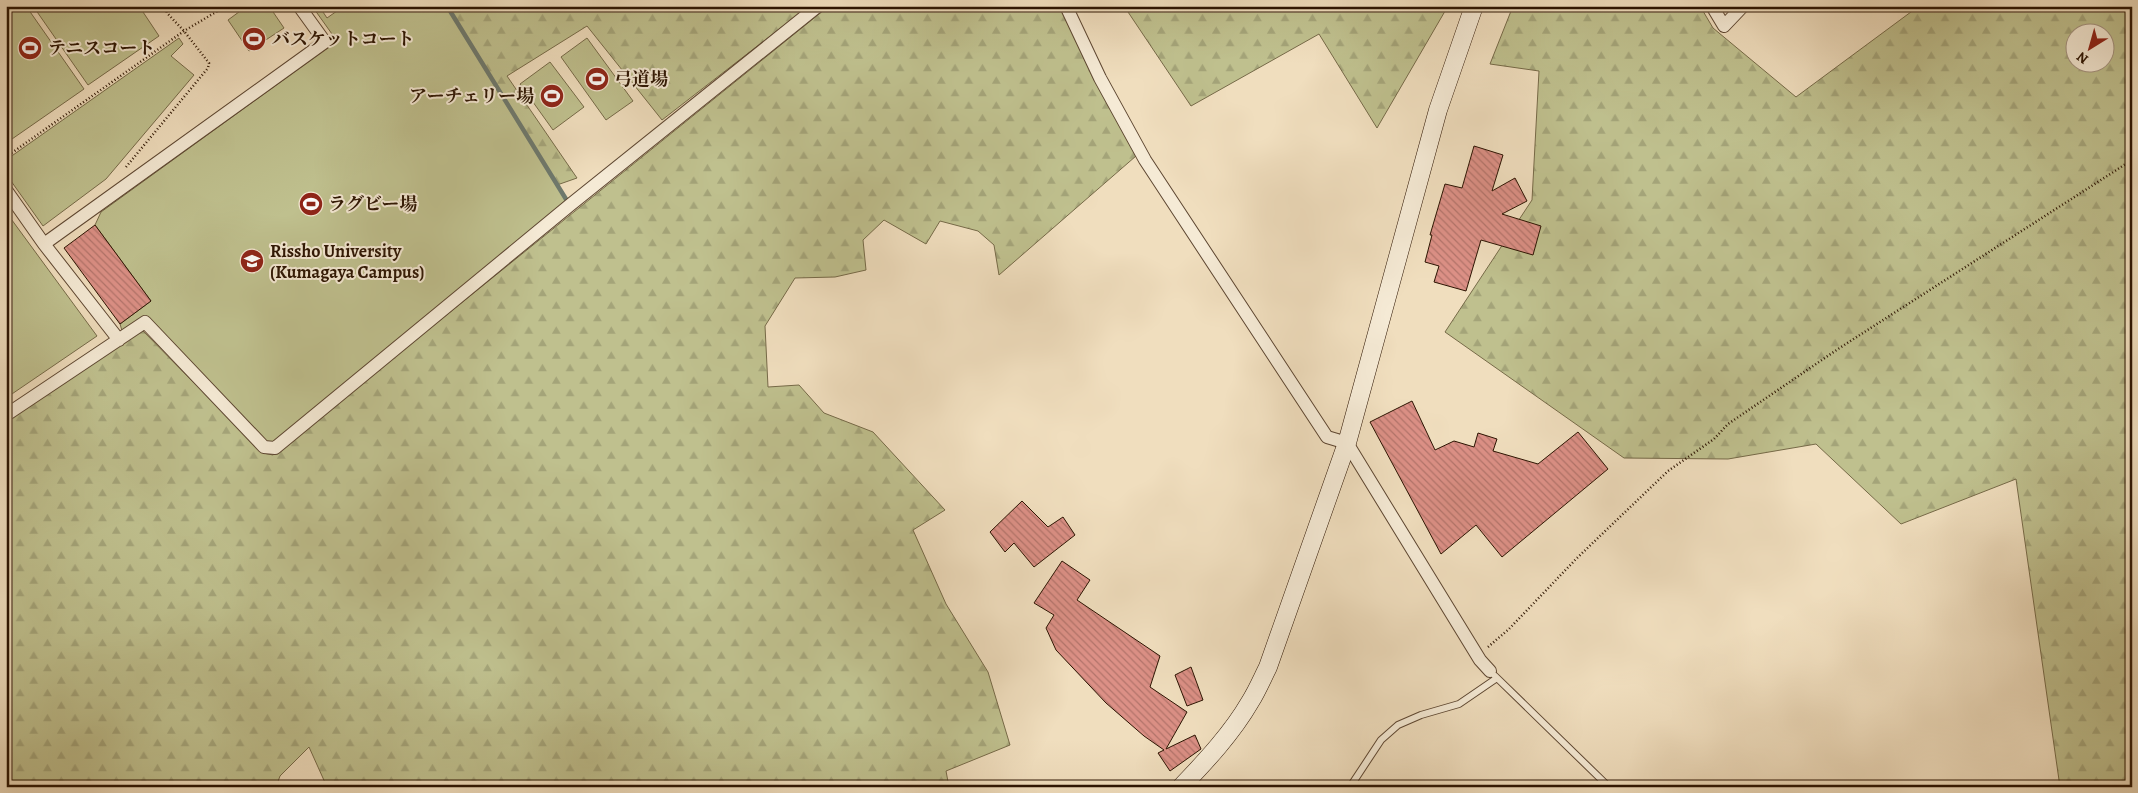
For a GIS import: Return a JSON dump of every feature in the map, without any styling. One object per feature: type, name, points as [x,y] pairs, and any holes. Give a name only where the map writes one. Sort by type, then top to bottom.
[{"type":"street","points":[[44,244],[325,42],[298,6]]},
{"type":"street","points":[[6,415],[145,322],[264,447],[275,448],[570,205],[818,6]]},
{"type":"street","points":[[1066,6],[1100,78],[1146,160],[1327,437],[1347,443],[1479,657],[1494,674]]},
{"type":"street","points":[[1181,787],[1207,760],[1229,732],[1250,702],[1268,667],[1347,443],[1438,110],[1474,6]]},
{"type":"street","points":[[1712,6],[1724,26],[1743,6]]},
{"type":"street","points":[[6,190],[44,244],[118,340]]},
{"type":"lane","points":[[1350,787],[1381,740],[1398,725],[1422,715],[1459,704],[1494,674],[1609,787]]},
{"type":"path","points":[[119,190],[125,168],[208,68],[209,64],[168,13],[165,6]]},
{"type":"path","points":[[6,157],[184,31],[226,6]]},
{"type":"path","points":[[1479,657],[1509,629],[1577,558],[1668,471],[1714,439],[1728,424],[1838,349],[2132,160]]},
{"type":"green space","name":"テニスコート","points":[[6,6],[26,6],[84,89],[12,139],[6,130]]},
{"type":"green space","name":"テニスコート","points":[[33,6],[139,6],[159,36],[88,85]]},
{"type":"green space","name":"バスケットコート","points":[[247,6],[269,6],[284,28],[249,51],[228,20]]},
{"type":"green space","name":"ラグビー場","points":[[312,6],[319,6],[327,18],[344,6],[447,6],[568,202],[274,445],[265,444],[145,319],[123,334],[120,324],[151,301],[95,225],[101,212],[337,41]]},
{"type":"green space","points":[[447,6],[809,6],[662,120],[587,26],[507,76],[577,178],[557,185]]},
{"type":"green space","points":[[829,6],[1062,6],[1136,156],[999,275],[994,245],[978,231],[940,221],[926,244],[884,220],[863,240],[866,270],[835,277],[795,278],[765,326],[768,387],[799,385],[824,413],[873,432],[945,510],[913,530],[946,604],[988,672],[1010,745],[946,771],[949,787],[327,787],[309,747],[280,776],[276,787],[6,787],[6,422],[142,330],[263,453],[273,455]]},
{"type":"green space","points":[[1124,6],[1448,6],[1377,128],[1319,34],[1191,106]]},
{"type":"green space","points":[[1513,6],[1700,6],[1713,28],[1796,97],[1919,6],[2132,6],[2132,787],[2060,787],[2016,479],[1901,524],[1816,444],[1728,459],[1624,458],[1445,332],[1532,200],[1539,71],[1490,64]]},
{"type":"green space","points":[[179,38],[183,44],[171,56],[194,75],[106,179],[43,226],[6,174],[6,160]]},
{"type":"green space","name":"弓道場","points":[[587,38],[633,101],[606,120],[561,57]]},
{"type":"green space","name":"アーチェリー場","points":[[550,62],[584,107],[553,130],[520,84]]},
{"type":"green space","points":[[6,212],[97,336],[6,398]]},
{"type":"building","points":[[1474,146],[1503,155],[1492,191],[1515,178],[1527,201],[1502,214],[1541,226],[1533,255],[1481,240],[1466,291],[1434,282],[1439,266],[1425,262],[1432,235],[1430,235],[1445,184],[1462,188]]},
{"type":"building","points":[[95,225],[151,301],[120,324],[64,248]]},
{"type":"building","points":[[1412,401],[1435,450],[1454,441],[1474,447],[1478,433],[1497,439],[1493,451],[1538,464],[1578,432],[1608,469],[1502,557],[1476,525],[1441,554],[1370,422]]},
{"type":"building","points":[[1022,501],[1048,527],[1063,517],[1075,535],[1034,567],[1014,543],[1005,552],[990,532]]},
{"type":"building","points":[[1062,561],[1090,580],[1077,600],[1160,656],[1150,687],[1187,712],[1166,749],[1195,735],[1201,749],[1170,771],[1158,753],[1164,750],[1144,736],[1106,703],[1056,650],[1046,628],[1054,615],[1034,603]]},
{"type":"building","points":[[1191,667],[1203,700],[1187,706],[1175,675]]},
{"type":"waterway","points":[[447,6],[569,204]]},
{"type":"place","name":"バスケットコート","points":[[254,39]]},
{"type":"place","name":"テニスコート","points":[[30,48]]},
{"type":"place","name":"弓道場","points":[[597,79]]},
{"type":"place","name":"アーチェリー場","points":[[552,96]]},
{"type":"place","name":"ラグビー場","points":[[311,204]]},
{"type":"place","name":"Rissho University (Kumagaya Campus)","points":[[252,261]]}]
